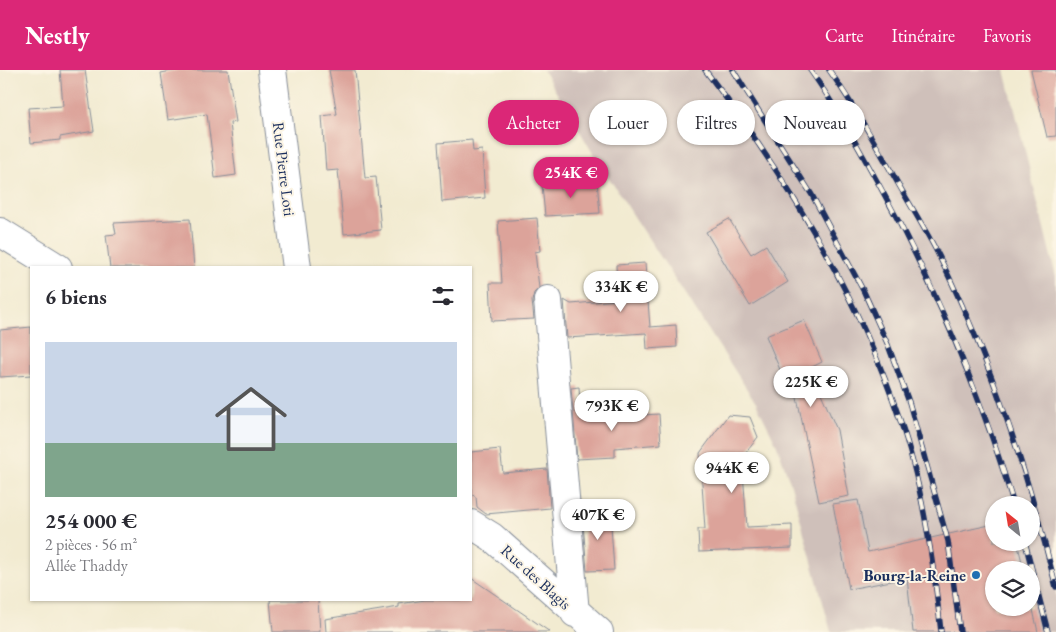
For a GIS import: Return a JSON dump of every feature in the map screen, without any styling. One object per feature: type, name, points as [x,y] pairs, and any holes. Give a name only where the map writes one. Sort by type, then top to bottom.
[{"type":"street","name":"Rue Pierre Loti","points":[[272,70],[297,266]]},
{"type":"street","points":[[0,232],[55,266]]},
{"type":"street","points":[[548,300],[591,626]]},
{"type":"street","name":"Rue des Blagis","points":[[472,525],[492,537],[591,626]]},
{"type":"shaded area","points":[[543,70],[1005,70],[1056,277],[1056,632],[831,632],[791,485],[777,445],[756,403],[579,130],[579,100],[561,100]]},
{"type":"building","points":[[60,70],[85,70],[94,131],[60,137],[60,140],[31,143],[28,108],[63,106]]},
{"type":"building","points":[[178,70],[228,70],[236,122],[230,123],[236,175],[215,178],[207,114],[168,120],[161,73]]},
{"type":"building","points":[[329,70],[355,70],[365,178],[376,177],[381,230],[344,234],[338,170],[326,171],[322,116],[337,114]]},
{"type":"building","points":[[1031,70],[1056,70],[1056,136],[1047,137]]},
{"type":"building","points":[[472,140],[473,151],[482,150],[485,198],[442,202],[438,143]]},
{"type":"building","points":[[597,182],[600,213],[545,216],[542,185]]},
{"type":"building","points":[[537,218],[540,251],[535,252],[539,288],[534,293],[532,301],[534,319],[492,321],[490,283],[502,283],[498,221]]},
{"type":"building","points":[[190,219],[194,266],[110,266],[106,235],[116,234],[114,223]]},
{"type":"building","points":[[729,219],[751,254],[766,245],[788,282],[750,306],[706,232]]},
{"type":"building","points":[[645,263],[650,327],[676,325],[677,347],[647,349],[646,333],[567,338],[564,300],[571,304],[618,300],[616,265]]},
{"type":"building","points":[[804,320],[822,362],[810,368],[837,430],[849,496],[819,502],[795,388],[790,394],[766,336]]},
{"type":"building","points":[[30,327],[30,375],[0,377],[0,330]]},
{"type":"building","points":[[579,387],[581,419],[659,414],[661,444],[615,448],[615,457],[577,459],[571,388]]},
{"type":"building","points":[[728,415],[750,417],[758,437],[742,458],[747,527],[792,525],[792,548],[699,552],[698,529],[705,529],[700,453]]},
{"type":"building","points":[[500,449],[503,473],[547,469],[550,508],[486,514],[477,507],[476,497],[472,495],[472,452]]},
{"type":"building","points":[[858,500],[868,552],[985,526],[985,551],[1019,551],[1022,561],[985,561],[985,616],[1034,616],[1038,632],[913,632],[907,578],[849,589],[833,504]]},
{"type":"building","points":[[610,511],[614,570],[587,571],[582,512]]},
{"type":"building","points":[[472,579],[550,632],[326,632],[325,619],[399,607],[399,604],[418,601],[472,601]]},
{"type":"building","points":[[270,601],[318,601],[320,632],[273,632]]},
{"type":"railway","points":[[705,70],[764,152],[817,237],[841,281],[883,373],[915,470],[931,552],[941,632]]},
{"type":"railway","points":[[733,70],[812,195],[864,292],[888,345],[909,402],[948,541],[960,632]]},
{"type":"railway","points":[[810,70],[837,110],[877,181],[937,299],[971,379],[1011,496]]},
{"type":"railway","points":[[829,70],[864,124],[923,227],[958,296],[1006,418],[1033,502],[1056,587]]},
{"type":"railway","points":[[1027,551],[1048,632]]},
{"type":"place","name":"Bourg-la-Reine","points":[[976,575]]}]
